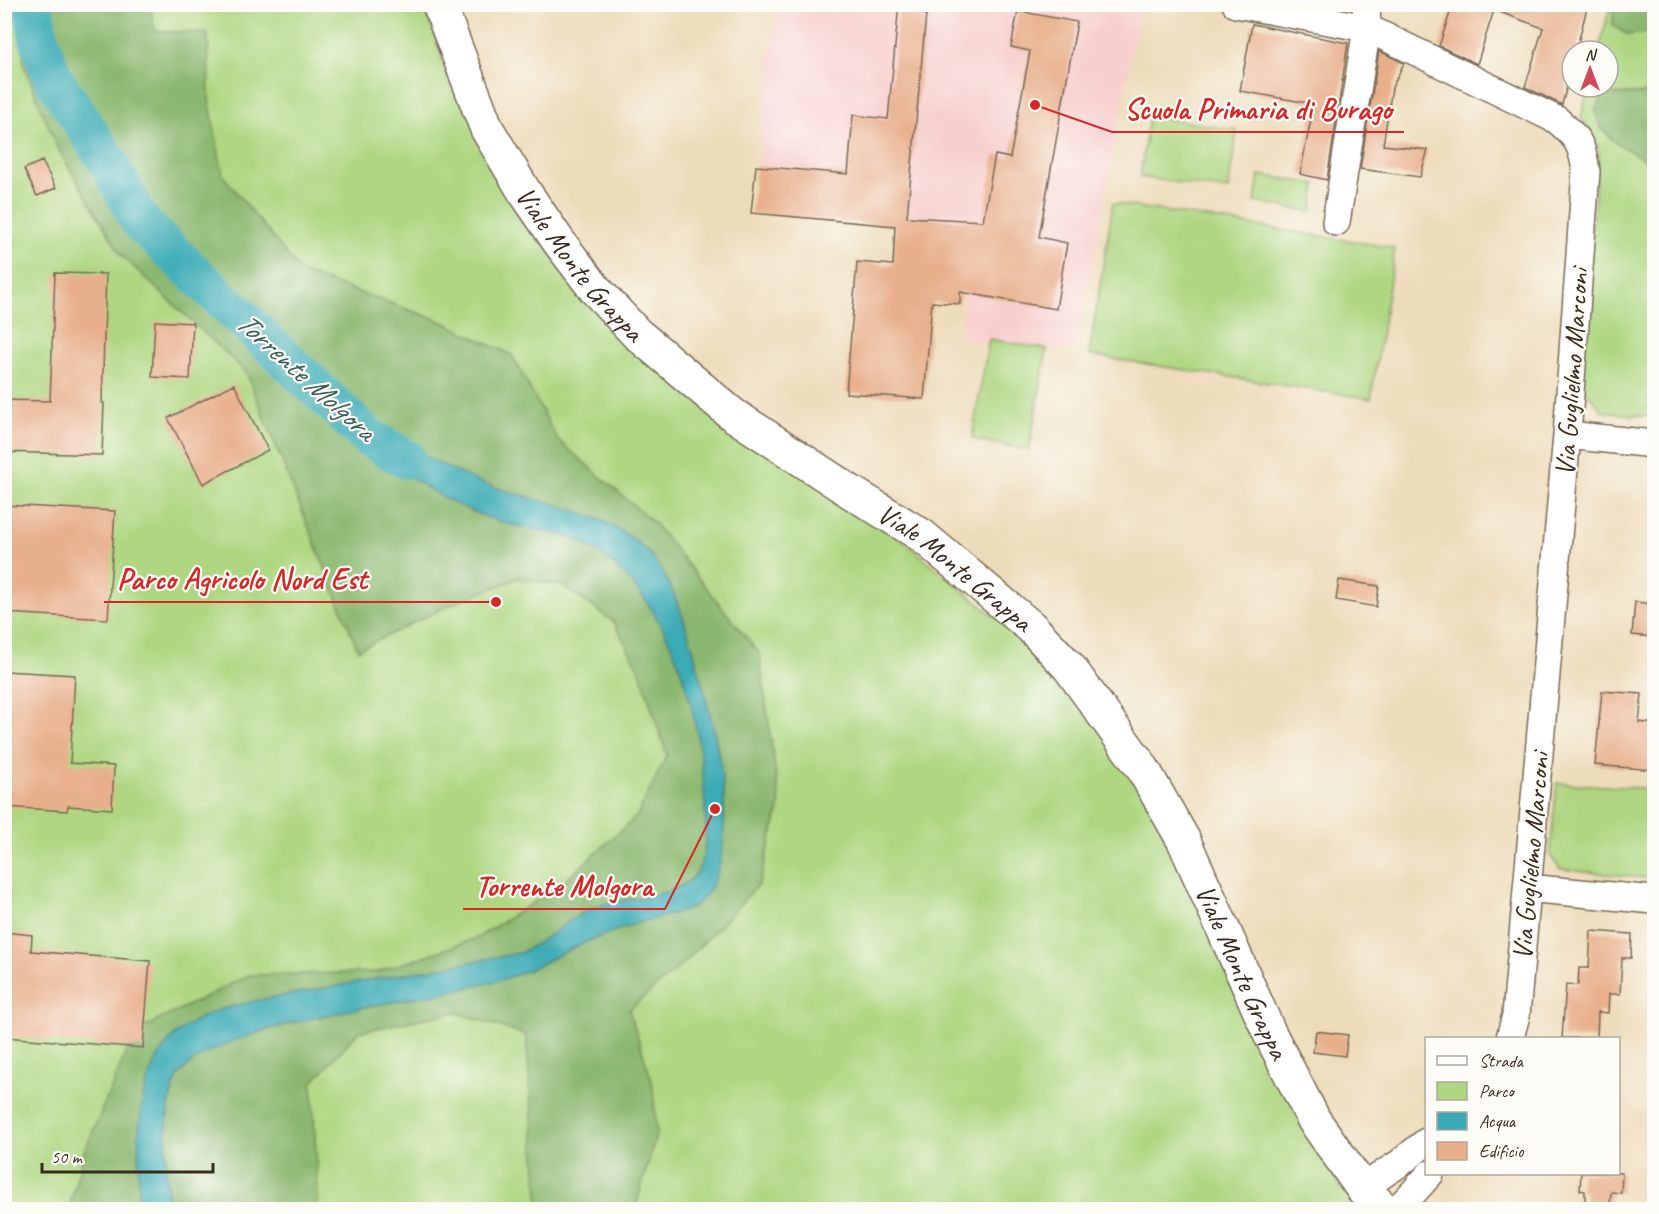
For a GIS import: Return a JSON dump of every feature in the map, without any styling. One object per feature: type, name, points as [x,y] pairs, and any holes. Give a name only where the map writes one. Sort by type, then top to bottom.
[{"type":"street","name":"Viale Monte Grappa","points":[[440,4],[487,129],[524,191],[559,242],[595,289],[636,333],[732,414],[921,535],[1031,627],[1069,667],[1143,769],[1184,841],[1269,1032],[1305,1104],[1338,1156],[1373,1199]]},
{"type":"street","name":"Via Guglielmo Marconi","points":[[1236,4],[1367,16],[1557,120],[1573,134],[1583,150],[1586,171],[1567,435],[1516,1015],[1510,1037]]},
{"type":"street","points":[[1336,222],[1367,16]]},
{"type":"street","points":[[1567,435],[1654,444]]},
{"type":"street","points":[[1527,888],[1654,900]]},
{"type":"street","points":[[1373,1199],[1400,1163],[1425,1143]]},
{"type":"street","points":[[1396,1209],[1410,1197],[1428,1175]]},
{"type":"shaded area","points":[[776,5],[1141,5],[1076,352],[960,339],[964,293],[895,226],[751,213]]},
{"type":"green space","points":[[5,4],[425,5],[448,77],[496,167],[578,284],[867,511],[1058,669],[1146,792],[1262,1051],[1341,1188],[1361,1209],[5,1210]]},
{"type":"green space","points":[[1615,4],[1654,5],[1654,32],[1628,35],[1612,25]]},
{"type":"green space","points":[[18,5],[150,5],[155,31],[208,33],[209,99],[223,176],[301,272],[441,321],[512,355],[558,440],[654,523],[759,653],[780,805],[759,884],[686,961],[629,1010],[652,1081],[657,1132],[635,1209],[539,1209],[526,1035],[455,1012],[358,1032],[312,1083],[319,1209],[69,1209],[84,1152],[135,1032],[249,975],[378,972],[477,938],[558,887],[637,816],[667,755],[640,672],[614,622],[563,586],[518,578],[452,604],[358,650],[246,372],[121,255],[57,147],[24,66]]},
{"type":"green space","points":[[1611,5],[1654,5],[1654,417],[1603,412],[1578,381],[1599,152],[1594,136],[1581,118],[1586,99],[1620,99],[1620,39],[1601,39]]},
{"type":"green space","points":[[1650,93],[1654,95],[1654,166],[1614,141],[1602,129],[1595,111],[1601,99],[1620,99],[1620,94]]},
{"type":"green space","points":[[1149,116],[1237,130],[1228,190],[1140,177]]},
{"type":"green space","points":[[1259,175],[1316,184],[1312,212],[1255,202]]},
{"type":"green space","points":[[1113,203],[1395,248],[1371,399],[1089,355]]},
{"type":"green space","points":[[989,339],[1047,349],[1029,450],[972,439]]},
{"type":"green space","points":[[1557,783],[1654,789],[1654,879],[1560,869],[1550,855]]},
{"type":"water","name":"Torrente Molgora","points":[[371,419],[415,450],[463,475],[497,488],[573,510],[610,525],[643,547],[657,563],[669,583],[688,633],[718,749],[724,795],[724,821],[723,846],[718,869],[710,888],[693,906],[601,936],[512,976],[468,988],[280,1026],[237,1040],[202,1056],[180,1074],[170,1102],[166,1140],[169,1209],[139,1209],[139,1126],[143,1099],[150,1073],[162,1050],[180,1030],[206,1015],[254,1001],[519,953],[590,909],[679,887],[690,880],[701,865],[706,830],[697,735],[679,664],[646,601],[623,574],[584,544],[572,538],[511,525],[478,514],[422,485],[354,436]]},
{"type":"building","points":[[899,4],[927,4],[907,217],[983,221],[995,155],[1010,158],[1030,51],[1011,47],[1018,11],[1077,22],[1039,237],[1067,243],[1056,309],[960,292],[960,304],[932,302],[924,399],[846,393],[857,262],[893,265],[895,226],[751,213],[756,166],[848,174],[853,115],[888,119]]},
{"type":"building","points":[[1453,4],[1588,4],[1579,39],[1560,39],[1560,99],[1564,99],[1562,105],[1525,87],[1543,28],[1494,10],[1477,64],[1439,46]]},
{"type":"building","points":[[1252,24],[1348,43],[1327,180],[1300,174],[1314,104],[1240,91]]},
{"type":"building","points":[[1379,51],[1404,63],[1392,88],[1383,145],[1428,150],[1420,177],[1360,169]]},
{"type":"building","points":[[42,161],[56,188],[37,196],[24,169]]},
{"type":"building","points":[[55,273],[106,274],[102,455],[4,452],[4,400],[50,401]]},
{"type":"building","points":[[155,321],[193,323],[190,379],[152,377]]},
{"type":"building","points":[[234,384],[268,450],[203,484],[168,418]]},
{"type":"building","points":[[4,505],[115,511],[108,619],[4,613]]},
{"type":"building","points":[[1339,580],[1379,586],[1376,607],[1336,600]]},
{"type":"building","points":[[1635,602],[1654,604],[1654,637],[1632,635]]},
{"type":"building","points":[[4,671],[75,675],[70,763],[114,766],[112,809],[68,806],[67,811],[4,807]]},
{"type":"building","points":[[1602,691],[1642,694],[1639,722],[1654,724],[1654,770],[1595,765]]},
{"type":"building","points":[[1591,931],[1632,934],[1631,958],[1622,958],[1620,994],[1609,994],[1608,1013],[1598,1012],[1597,1037],[1562,1037],[1566,984],[1578,985],[1579,968],[1589,968]]},
{"type":"building","points":[[4,932],[32,935],[31,951],[150,961],[143,1048],[4,1037]]},
{"type":"building","points":[[1316,1031],[1348,1035],[1345,1056],[1313,1052]]},
{"type":"building","points":[[1622,1173],[1621,1193],[1611,1192],[1610,1204],[1585,1203],[1585,1191],[1580,1190],[1581,1175],[1620,1175]]},
{"type":"waterway","name":"Torrente Molgora","points":[[33,4],[39,39],[53,78],[107,160],[141,223],[369,438],[406,459]]},
{"type":"place","name":"Scuola Primaria di Burago","points":[[1035,105]]},
{"type":"place","name":"Parco Agricolo Nord Est","points":[[496,602]]},
{"type":"place","name":"Torrente Molgora","points":[[715,809]]}]
